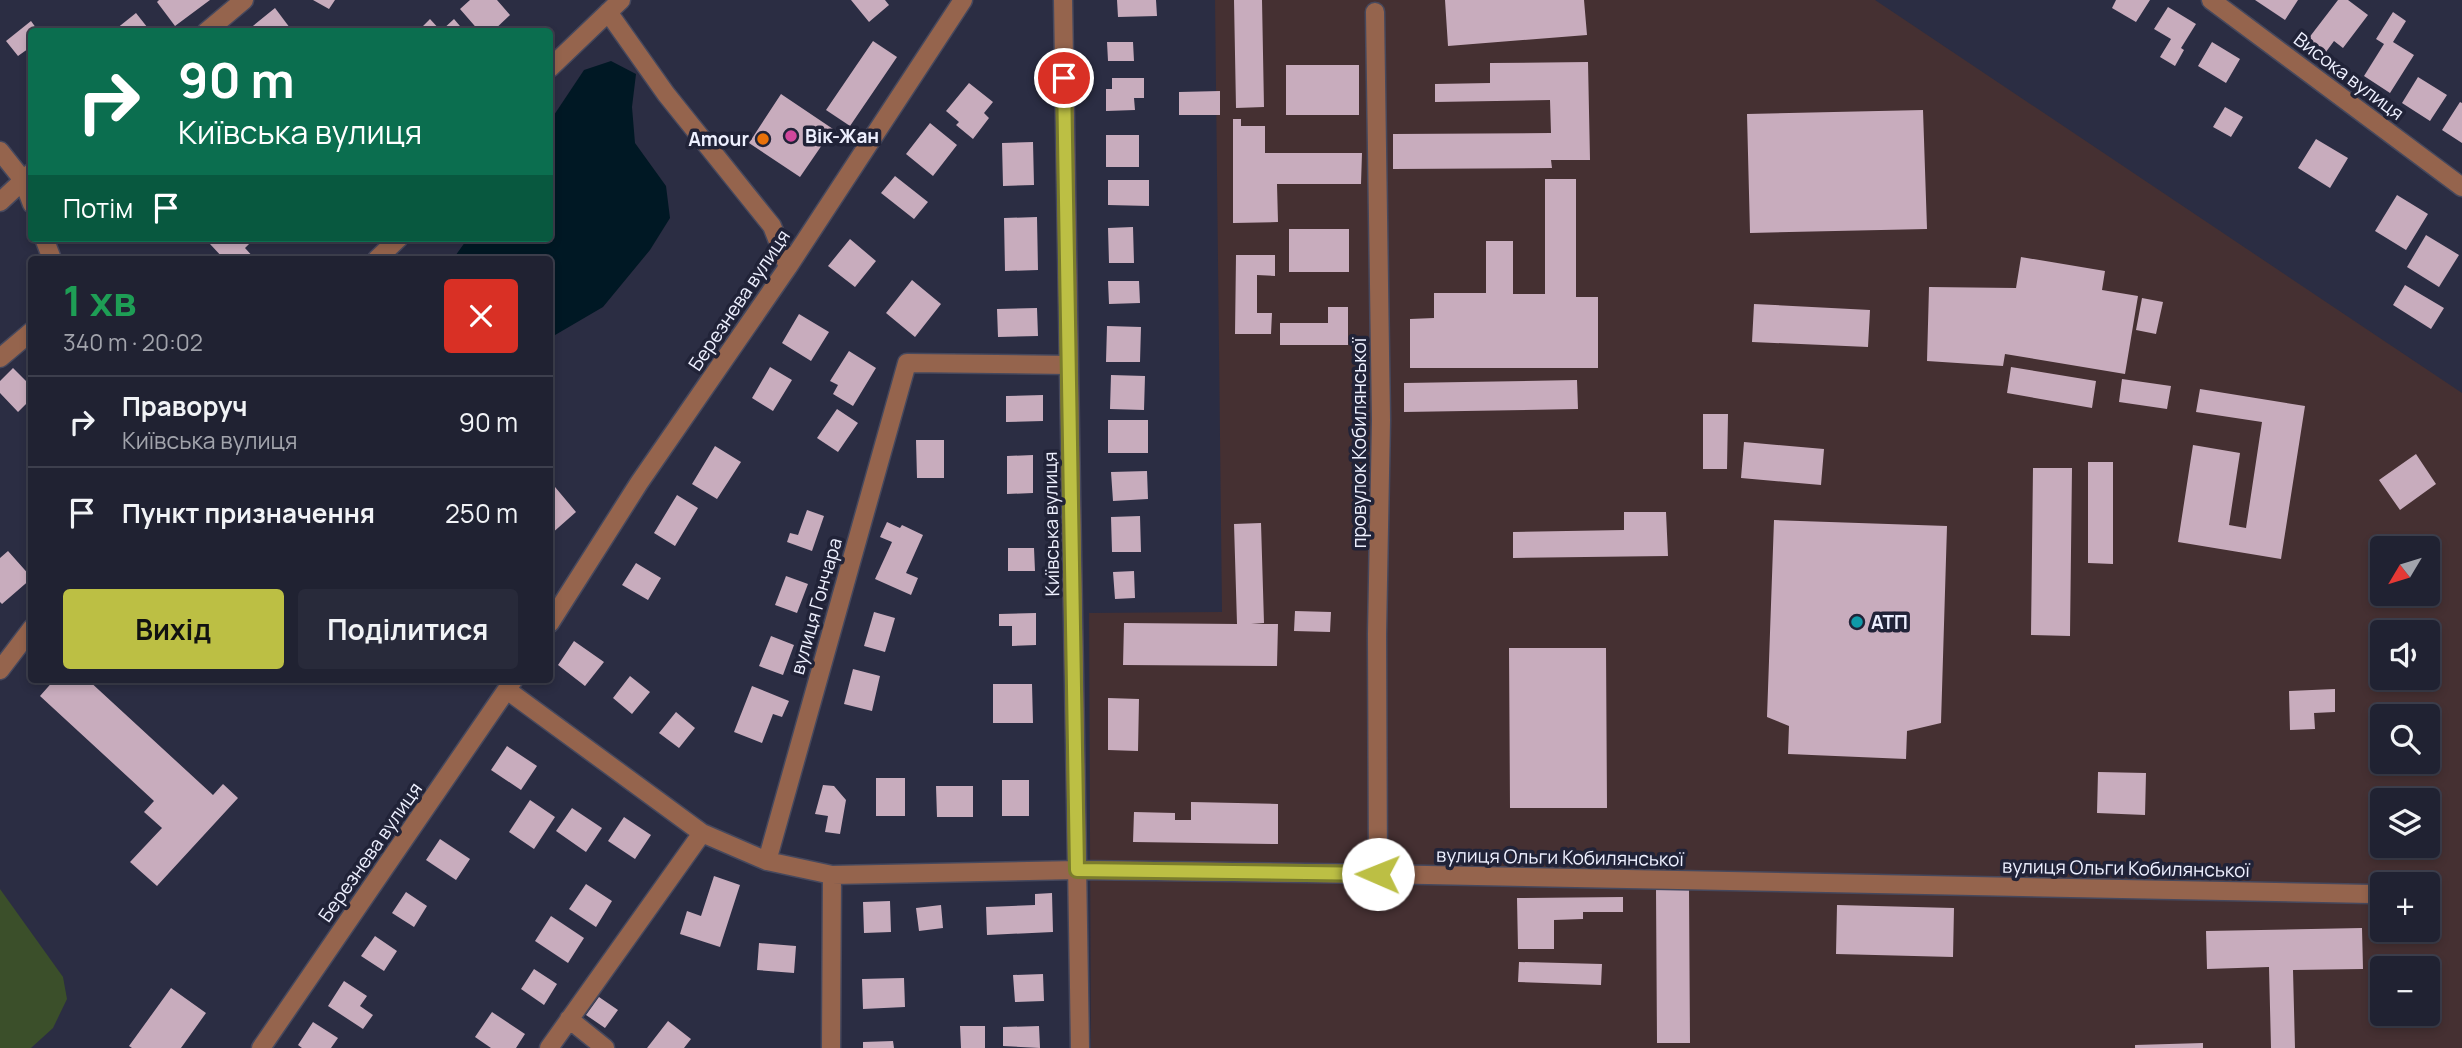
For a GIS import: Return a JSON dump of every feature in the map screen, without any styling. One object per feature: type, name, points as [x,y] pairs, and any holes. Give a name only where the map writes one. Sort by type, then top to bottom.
[{"type":"street","points":[[211,28],[244,0]]},
{"type":"street","name":"Березнева вулиця","points":[[553,618],[639,483],[788,267],[962,0]]},
{"type":"street","name":"Київська вулиця","points":[[1063,0],[1080,1048]]},
{"type":"street","name":"Висока вулиця","points":[[2211,0],[2462,187]]},
{"type":"street","points":[[553,65],[614,6],[666,94],[772,226],[788,267]]},
{"type":"street","name":"провулок Кобилянської","points":[[1375,12],[1381,420],[1377,634],[1378,874]]},
{"type":"street","points":[[0,151],[27,177],[0,202]]},
{"type":"street","points":[[380,256],[395,242]]},
{"type":"street","points":[[0,358],[28,334]]},
{"type":"street","name":"вулиця Гончара","points":[[767,861],[907,363],[1069,365]]},
{"type":"street","points":[[0,670],[28,633]]},
{"type":"street","name":"Березнева вулиця","points":[[261,1048],[510,685]]},
{"type":"street","name":"вулиця Ольги Кобилянської","points":[[510,685],[702,833],[767,861],[831,874],[1077,870],[2370,894]]},
{"type":"street","points":[[549,1048],[702,833]]},
{"type":"street","points":[[831,874],[831,1048]]},
{"type":"street","points":[[569,1019],[605,1048]]},
{"type":"shaded area","points":[[1215,0],[1875,0],[2462,393],[2462,1048],[1091,1048],[1089,613],[1222,612]]},
{"type":"green space","points":[[0,889],[63,977],[67,999],[53,1028],[31,1048],[0,1048]]},
{"type":"water","points":[[611,61],[636,74],[632,107],[635,143],[666,186],[670,218],[650,250],[603,307],[553,336],[553,256],[455,256],[465,242],[553,242],[553,116],[584,70]]},
{"type":"building","points":[[210,0],[175,26],[157,2]]},
{"type":"building","points":[[313,0],[335,0],[329,9]]},
{"type":"building","points":[[470,0],[497,0],[510,15],[496,28],[477,28],[460,9]]},
{"type":"building","points":[[851,0],[885,0],[889,5],[869,22]]},
{"type":"building","points":[[1117,0],[1156,0],[1157,16],[1118,17]]},
{"type":"building","points":[[1234,0],[1262,0],[1264,107],[1236,108]]},
{"type":"building","points":[[1445,0],[1584,0],[1587,35],[1448,46]]},
{"type":"building","points":[[2116,0],[2150,0],[2136,22],[2112,8]]},
{"type":"building","points":[[2255,0],[2298,0],[2285,20]]},
{"type":"building","points":[[2338,0],[2348,0],[2368,15],[2343,48],[2334,41],[2323,56],[2305,43]]},
{"type":"building","points":[[2168,7],[2196,24],[2181,48],[2184,50],[2175,66],[2160,57],[2171,39],[2154,29]]},
{"type":"building","points":[[275,8],[290,28],[250,28]]},
{"type":"building","points":[[2393,12],[2406,21],[2393,42],[2414,55],[2390,93],[2364,76],[2384,44],[2376,39]]},
{"type":"building","points":[[136,13],[148,28],[117,28]]},
{"type":"building","points":[[430,19],[438,28],[421,28]]},
{"type":"building","points":[[454,19],[462,28],[444,28]]},
{"type":"building","points":[[31,21],[36,28],[28,28],[28,49],[18,56],[6,41]]},
{"type":"building","points":[[873,41],[897,57],[850,126],[826,110]]},
{"type":"building","points":[[1107,42],[1133,42],[1134,61],[1108,61]]},
{"type":"building","points":[[2212,42],[2240,59],[2226,83],[2198,66]]},
{"type":"building","points":[[1588,62],[1590,160],[1551,160],[1552,168],[1393,169],[1393,134],[1551,133],[1550,100],[1435,102],[1435,84],[1490,83],[1490,63]]},
{"type":"building","points":[[1286,65],[1359,65],[1359,115],[1286,115]]},
{"type":"building","points":[[2418,77],[2447,95],[2430,121],[2402,103]]},
{"type":"building","points":[[1112,78],[1144,78],[1144,98],[1134,98],[1135,110],[1106,111],[1106,89],[1112,89]]},
{"type":"building","points":[[969,83],[993,102],[984,113],[989,118],[973,139],[956,125],[959,122],[946,111]]},
{"type":"building","points":[[1220,91],[1220,115],[1179,115],[1179,92]]},
{"type":"building","name":"Вік-Жан","points":[[781,94],[833,129],[800,177],[749,143]]},
{"type":"building","points":[[2460,102],[2462,103],[2462,143],[2442,130]]},
{"type":"building","points":[[2225,107],[2243,117],[2231,137],[2213,127]]},
{"type":"building","points":[[1923,110],[1927,229],[1750,233],[1747,114]]},
{"type":"building","points":[[1233,119],[1241,119],[1241,126],[1265,126],[1265,153],[1362,153],[1361,184],[1277,184],[1278,222],[1233,223]]},
{"type":"building","points":[[930,123],[957,145],[933,176],[906,154]]},
{"type":"building","points":[[1106,135],[1139,135],[1139,167],[1106,167]]},
{"type":"building","points":[[2316,139],[2348,158],[2330,188],[2298,168]]},
{"type":"building","points":[[1033,142],[1034,185],[1003,186],[1002,143]]},
{"type":"building","points":[[895,176],[928,202],[914,219],[881,193]]},
{"type":"building","points":[[1545,179],[1576,179],[1576,297],[1598,297],[1598,368],[1410,368],[1410,319],[1434,318],[1434,293],[1486,293],[1486,241],[1513,241],[1513,294],[1545,294]]},
{"type":"building","points":[[1108,180],[1149,180],[1149,206],[1108,205]]},
{"type":"building","points":[[2397,195],[2428,214],[2406,250],[2375,231]]},
{"type":"building","points":[[1037,217],[1038,270],[1005,271],[1004,218]]},
{"type":"building","points":[[1133,227],[1134,263],[1109,263],[1108,228]]},
{"type":"building","points":[[1289,229],[1349,229],[1349,272],[1289,272]]},
{"type":"building","points":[[2426,235],[2459,255],[2439,287],[2407,267]]},
{"type":"building","points":[[850,239],[876,261],[855,287],[828,266]]},
{"type":"building","points":[[251,242],[245,248],[252,256],[221,256],[210,244]]},
{"type":"building","points":[[1236,255],[1275,255],[1275,276],[1257,275],[1257,313],[1272,313],[1271,334],[1235,334]]},
{"type":"building","points":[[2021,257],[2105,271],[2102,290],[2138,296],[2125,374],[2005,354],[2003,366],[1927,361],[1929,287],[2016,288]]},
{"type":"building","points":[[912,280],[941,304],[915,337],[886,313]]},
{"type":"building","points":[[1108,281],[1139,281],[1140,303],[1109,304]]},
{"type":"building","points":[[2405,285],[2444,308],[2431,329],[2393,305]]},
{"type":"building","points":[[2142,298],[2163,302],[2156,334],[2136,330]]},
{"type":"building","points":[[1754,304],[1870,310],[1868,347],[1752,342]]},
{"type":"building","points":[[1328,307],[1348,307],[1348,345],[1280,345],[1280,323],[1328,323]]},
{"type":"building","points":[[1037,308],[1038,336],[998,337],[997,309]]},
{"type":"building","points":[[799,314],[829,332],[811,361],[782,343]]},
{"type":"building","points":[[1107,326],[1141,327],[1140,362],[1106,362]]},
{"type":"building","points":[[849,351],[876,368],[853,406],[833,394],[838,385],[830,381]]},
{"type":"building","points":[[770,367],[792,380],[773,411],[752,398]]},
{"type":"building","points":[[2011,367],[2096,381],[2092,408],[2007,393]]},
{"type":"building","points":[[13,368],[28,383],[28,402],[18,412],[0,393],[0,381]]},
{"type":"building","points":[[1111,375],[1145,376],[1144,410],[1110,409]]},
{"type":"building","points":[[2122,379],[2171,386],[2167,409],[2119,402]]},
{"type":"building","points":[[1577,380],[1578,409],[1404,412],[1404,383]]},
{"type":"building","points":[[2200,389],[2305,406],[2281,559],[2178,542],[2193,445],[2240,453],[2229,525],[2246,528],[2262,422],[2196,412]]},
{"type":"building","points":[[1043,395],[1043,421],[1006,422],[1006,396]]},
{"type":"building","points":[[837,409],[858,423],[838,452],[817,438]]},
{"type":"building","points":[[1703,414],[1728,414],[1727,469],[1703,469]]},
{"type":"building","points":[[1108,420],[1148,420],[1148,453],[1108,453]]},
{"type":"building","points":[[916,440],[944,440],[944,478],[917,478]]},
{"type":"building","points":[[1744,442],[1824,449],[1821,485],[1741,478]]},
{"type":"building","points":[[715,446],[741,462],[717,499],[692,484]]},
{"type":"building","points":[[2416,454],[2436,484],[2400,510],[2379,480]]},
{"type":"building","points":[[1033,455],[1033,493],[1007,494],[1007,456]]},
{"type":"building","points":[[2088,462],[2113,462],[2113,564],[2088,563]]},
{"type":"building","points":[[2033,468],[2072,468],[2070,636],[2031,635]]},
{"type":"building","points":[[1147,471],[1148,499],[1113,501],[1111,472]]},
{"type":"building","points":[[553,485],[576,512],[553,532]]},
{"type":"building","points":[[677,495],[698,508],[675,546],[654,533]]},
{"type":"building","points":[[807,510],[824,516],[812,551],[787,542],[790,533],[798,535]]},
{"type":"building","points":[[1624,512],[1666,512],[1668,556],[1513,558],[1513,532],[1624,530]]},
{"type":"building","points":[[1140,516],[1141,552],[1112,552],[1111,517]]},
{"type":"building","name":"АТП","points":[[1774,520],[1947,526],[1941,723],[1907,731],[1906,759],[1788,754],[1789,726],[1767,717]]},
{"type":"building","points":[[887,522],[900,528],[902,525],[923,535],[906,573],[918,578],[911,595],[875,579],[892,542],[880,537]]},
{"type":"building","points":[[1261,523],[1264,623],[1251,624],[1278,624],[1277,666],[1123,665],[1124,623],[1237,624],[1234,524]]},
{"type":"building","points":[[1008,548],[1034,548],[1035,571],[1008,571]]},
{"type":"building","points":[[8,551],[28,574],[28,581],[2,604],[0,602],[0,558]]},
{"type":"building","points":[[636,563],[661,578],[648,600],[622,585]]},
{"type":"building","points":[[1134,571],[1135,598],[1115,599],[1113,572]]},
{"type":"building","points":[[786,576],[808,584],[797,613],[775,605]]},
{"type":"building","points":[[1295,611],[1331,612],[1330,632],[1294,631]]},
{"type":"building","points":[[874,612],[895,618],[885,652],[864,646]]},
{"type":"building","points":[[1036,613],[1036,645],[1012,646],[1012,626],[999,626],[999,614]]},
{"type":"building","points":[[771,636],[794,645],[783,675],[759,666]]},
{"type":"building","points":[[574,641],[604,662],[585,686],[558,665]]},
{"type":"building","points":[[1509,648],[1606,648],[1607,808],[1510,808]]},
{"type":"building","points":[[853,669],[880,676],[872,711],[844,704]]},
{"type":"building","points":[[630,676],[650,692],[632,714],[613,698]]},
{"type":"building","points":[[51,683],[91,683],[213,795],[223,784],[238,798],[157,886],[130,862],[162,828],[144,812],[154,801],[40,696]]},
{"type":"building","points":[[993,684],[1032,684],[1033,723],[993,723]]},
{"type":"building","points":[[752,686],[789,701],[782,717],[773,714],[762,743],[734,732]]},
{"type":"building","points":[[2335,689],[2335,712],[2314,713],[2315,729],[2290,730],[2289,691]]},
{"type":"building","points":[[1108,698],[1139,699],[1138,751],[1108,750]]},
{"type":"building","points":[[676,712],[695,728],[679,748],[659,733]]},
{"type":"building","points":[[507,746],[537,766],[521,790],[491,770]]},
{"type":"building","points":[[2098,772],[2146,773],[2145,815],[2097,813]]},
{"type":"building","points":[[876,778],[905,778],[905,816],[876,816]]},
{"type":"building","points":[[1002,780],[1029,780],[1029,816],[1002,816]]},
{"type":"building","points":[[823,785],[834,786],[846,800],[840,834],[825,832],[828,816],[815,814]]},
{"type":"building","points":[[936,786],[973,786],[973,817],[937,817]]},
{"type":"building","points":[[530,800],[555,817],[534,849],[509,832]]},
{"type":"building","points":[[1191,802],[1278,804],[1278,844],[1133,842],[1134,812],[1175,813],[1175,820],[1191,820]]},
{"type":"building","points":[[572,808],[602,828],[586,852],[556,831]]},
{"type":"building","points":[[624,817],[651,835],[635,859],[608,841]]},
{"type":"building","points":[[440,839],[470,859],[456,880],[426,860]]},
{"type":"building","points":[[714,876],[740,885],[720,947],[680,934],[687,911],[701,916]]},
{"type":"building","points":[[586,884],[612,901],[596,927],[569,909]]},
{"type":"building","points":[[1689,888],[1690,1043],[1657,1043],[1656,889]]},
{"type":"building","points":[[406,892],[427,906],[414,927],[392,913]]},
{"type":"building","points":[[1052,893],[1053,932],[987,935],[986,907],[1035,905],[1035,894]]},
{"type":"building","points":[[1623,897],[1623,912],[1583,912],[1583,919],[1554,920],[1554,949],[1518,949],[1517,898]]},
{"type":"building","points":[[890,901],[891,932],[864,933],[863,902]]},
{"type":"building","points":[[941,905],[943,928],[919,931],[916,908]]},
{"type":"building","points":[[1837,905],[1954,908],[1953,957],[1836,954]]},
{"type":"building","points":[[551,916],[584,938],[568,963],[535,941]]},
{"type":"building","points":[[2362,928],[2363,969],[2293,970],[2295,1048],[2271,1048],[2269,967],[2207,969],[2206,931]]},
{"type":"building","points":[[375,936],[397,951],[384,971],[361,956]]},
{"type":"building","points":[[759,943],[796,946],[794,973],[757,970]]},
{"type":"building","points":[[1519,962],[1602,964],[1601,985],[1518,982]]},
{"type":"building","points":[[534,969],[557,984],[544,1005],[521,989]]},
{"type":"building","points":[[1043,974],[1044,1001],[1015,1002],[1013,975]]},
{"type":"building","points":[[904,978],[905,1007],[863,1009],[862,979]]},
{"type":"building","points":[[344,981],[367,996],[360,1006],[373,1015],[363,1029],[328,1006]]},
{"type":"building","points":[[171,988],[206,1013],[181,1048],[129,1046]]},
{"type":"building","points":[[599,997],[618,1010],[605,1028],[586,1015]]},
{"type":"building","points":[[492,1012],[525,1034],[516,1048],[491,1048],[475,1037]]},
{"type":"building","points":[[668,1021],[691,1039],[684,1048],[647,1048]]},
{"type":"building","points":[[313,1022],[338,1038],[331,1048],[302,1048],[298,1045]]},
{"type":"building","points":[[960,1026],[985,1026],[985,1048],[961,1048]]},
{"type":"building","points":[[1039,1026],[1040,1048],[1003,1046],[1003,1027]]},
{"type":"building","points":[[893,1041],[894,1048],[863,1048],[863,1042]]},
{"type":"building","points":[[2203,1043],[2203,1048],[2135,1048],[2135,1045]]},
{"type":"place","name":"Вік-Жан","points":[[791,136]]},
{"type":"place","name":"Amour","points":[[763,139]]},
{"type":"place","name":"АТП","points":[[1857,622]]},
{"type":"route","points":[[1064,78],[1077,870],[1378,874]]}]
